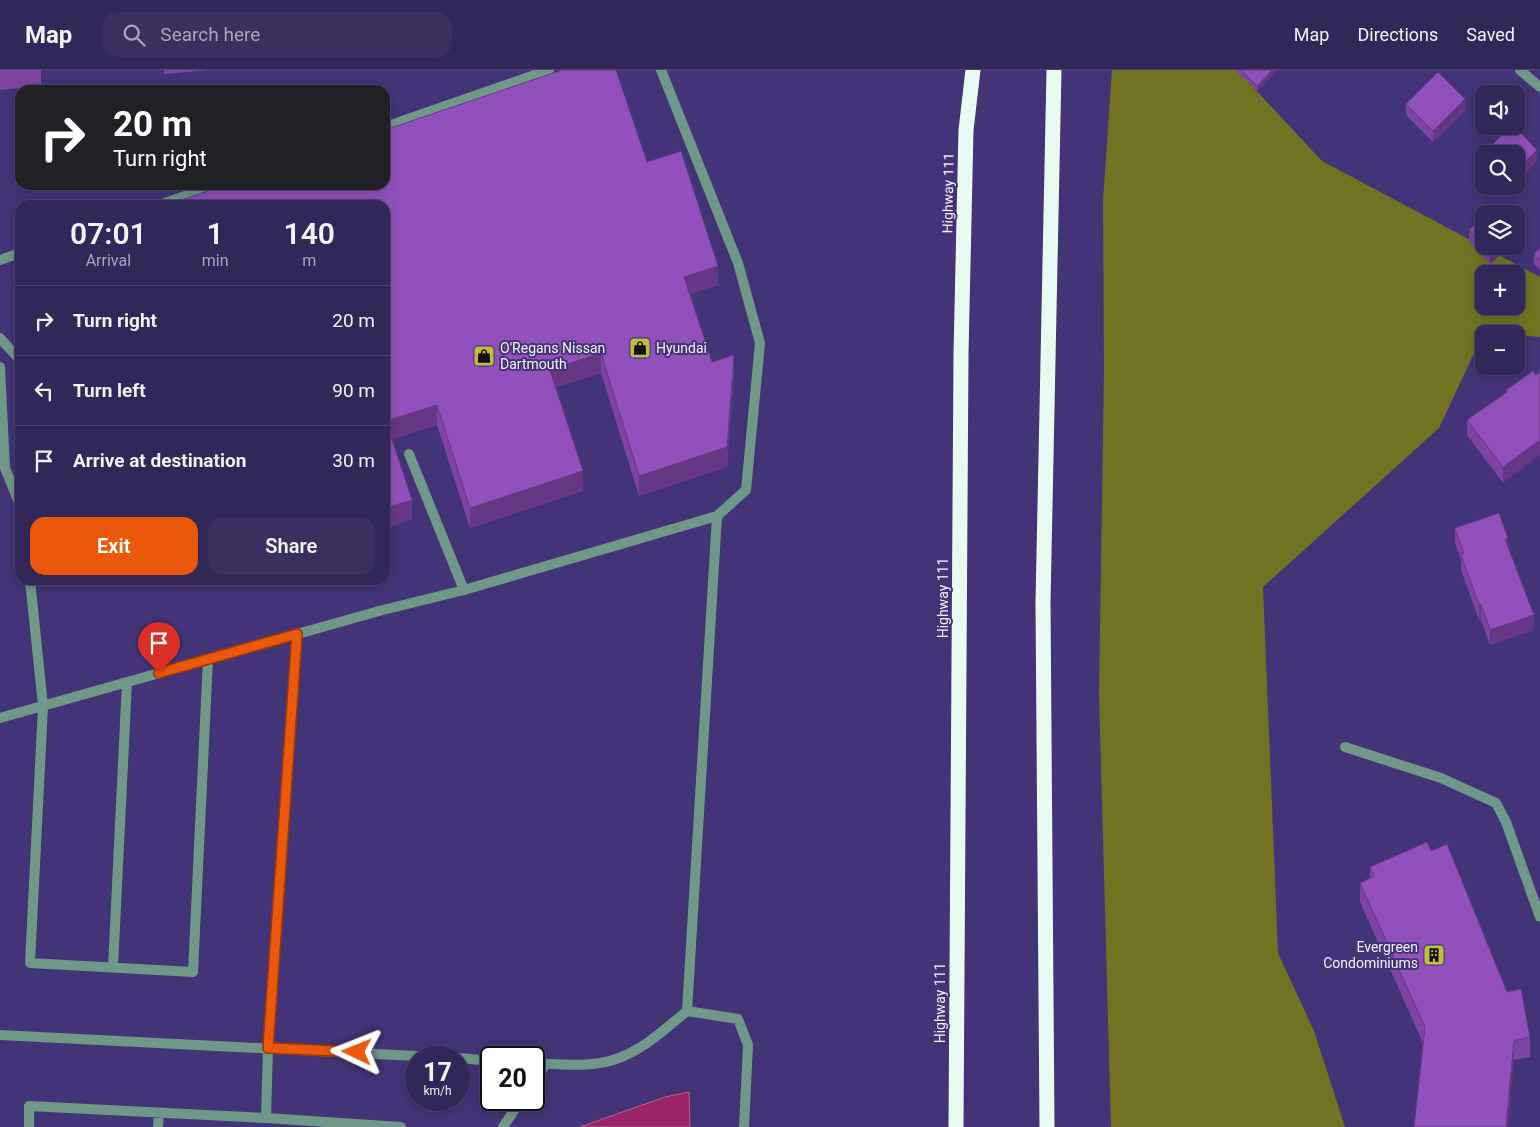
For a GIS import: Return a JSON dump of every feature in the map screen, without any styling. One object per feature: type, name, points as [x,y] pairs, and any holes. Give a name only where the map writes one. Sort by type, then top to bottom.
[{"type":"highway","name":"Highway 111","points":[[956,1127],[962,345],[966,130],[973,70]]},
{"type":"highway","points":[[1047,1127],[1043,602],[1054,70]]},
{"type":"street","points":[[390,125],[550,70]]},
{"type":"street","points":[[0,718],[297,634],[464,590],[717,516],[746,490],[760,343],[738,263],[661,70]]},
{"type":"street","points":[[1520,70],[1540,87]]},
{"type":"street","points":[[174,200],[202,190]]},
{"type":"street","points":[[0,260],[15,255]]},
{"type":"street","points":[[0,338],[15,354]]},
{"type":"street","points":[[0,368],[4,468],[15,493]]},
{"type":"street","points":[[409,454],[464,590]]},
{"type":"street","points":[[546,1064],[597,1063],[616,1059],[650,1041],[687,1011],[717,516]]},
{"type":"street","points":[[31,585],[43,706],[30,963],[193,972],[208,659]]},
{"type":"street","points":[[266,1118],[268,1048],[297,634]]},
{"type":"street","points":[[113,967],[127,682]]},
{"type":"street","points":[[1345,747],[1442,778],[1496,803],[1506,822],[1540,918]]},
{"type":"street","points":[[687,1011],[738,1019],[748,1045],[744,1127]]},
{"type":"street","points":[[0,1035],[405,1055]]},
{"type":"street","points":[[29,1127],[30,1106],[400,1127]]},
{"type":"street","points":[[503,1127],[514,1111]]},
{"type":"street","points":[[158,1127],[159,1113]]},
{"type":"shaded area","points":[[1112,70],[1237,70],[1322,161],[1475,242],[1475,255],[1499,255],[1517,265],[1475,265],[1475,315],[1525,315],[1525,269],[1540,277],[1540,337],[1525,336],[1525,325],[1475,325],[1475,351],[1439,428],[1263,587],[1278,953],[1314,1031],[1345,1127],[1111,1127],[1099,694],[1104,371],[1103,200]]},
{"type":"shaded area","points":[[689,1092],[690,1127],[580,1127],[665,1097]]},
{"type":"building","points":[[562,70],[616,70],[647,162],[681,151],[718,266],[684,277],[712,362],[734,355],[727,447],[639,476],[601,353],[550,370],[583,471],[470,508],[437,405],[390,420],[390,200],[182,200],[210,190],[390,190],[390,128]]},
{"type":"building","points":[[1241,70],[1272,70],[1257,86]]},
{"type":"building","points":[[1438,72],[1465,99],[1433,131],[1406,104]]},
{"type":"building","points":[[1502,135],[1523,135],[1537,150],[1525,162],[1525,145],[1492,145]]},
{"type":"building","points":[[1475,225],[1475,237],[1469,230]]},
{"type":"building","points":[[1540,248],[1540,260],[1534,254]]},
{"type":"building","points":[[1533,371],[1536,375],[1540,372],[1540,440],[1503,467],[1467,420]]},
{"type":"building","points":[[390,433],[412,500],[390,507]]},
{"type":"building","points":[[1499,513],[1508,538],[1505,539],[1534,615],[1490,630],[1461,554],[1464,553],[1455,528]]},
{"type":"building","name":"Evergreen Condominiums","points":[[1427,842],[1431,851],[1447,844],[1507,992],[1521,989],[1530,1037],[1514,1041],[1506,1127],[1414,1127],[1425,1027],[1360,883],[1374,876],[1370,867]]},
{"type":"place","name":"Hyundai","points":[[640,348]]},
{"type":"place","name":"O'Regans Nissan Dartmouth","points":[[484,356]]},
{"type":"place","name":"Evergreen Condominiums","points":[[1434,955]]},
{"type":"route","points":[[159,673],[297,634],[268,1048],[357,1052]]}]
